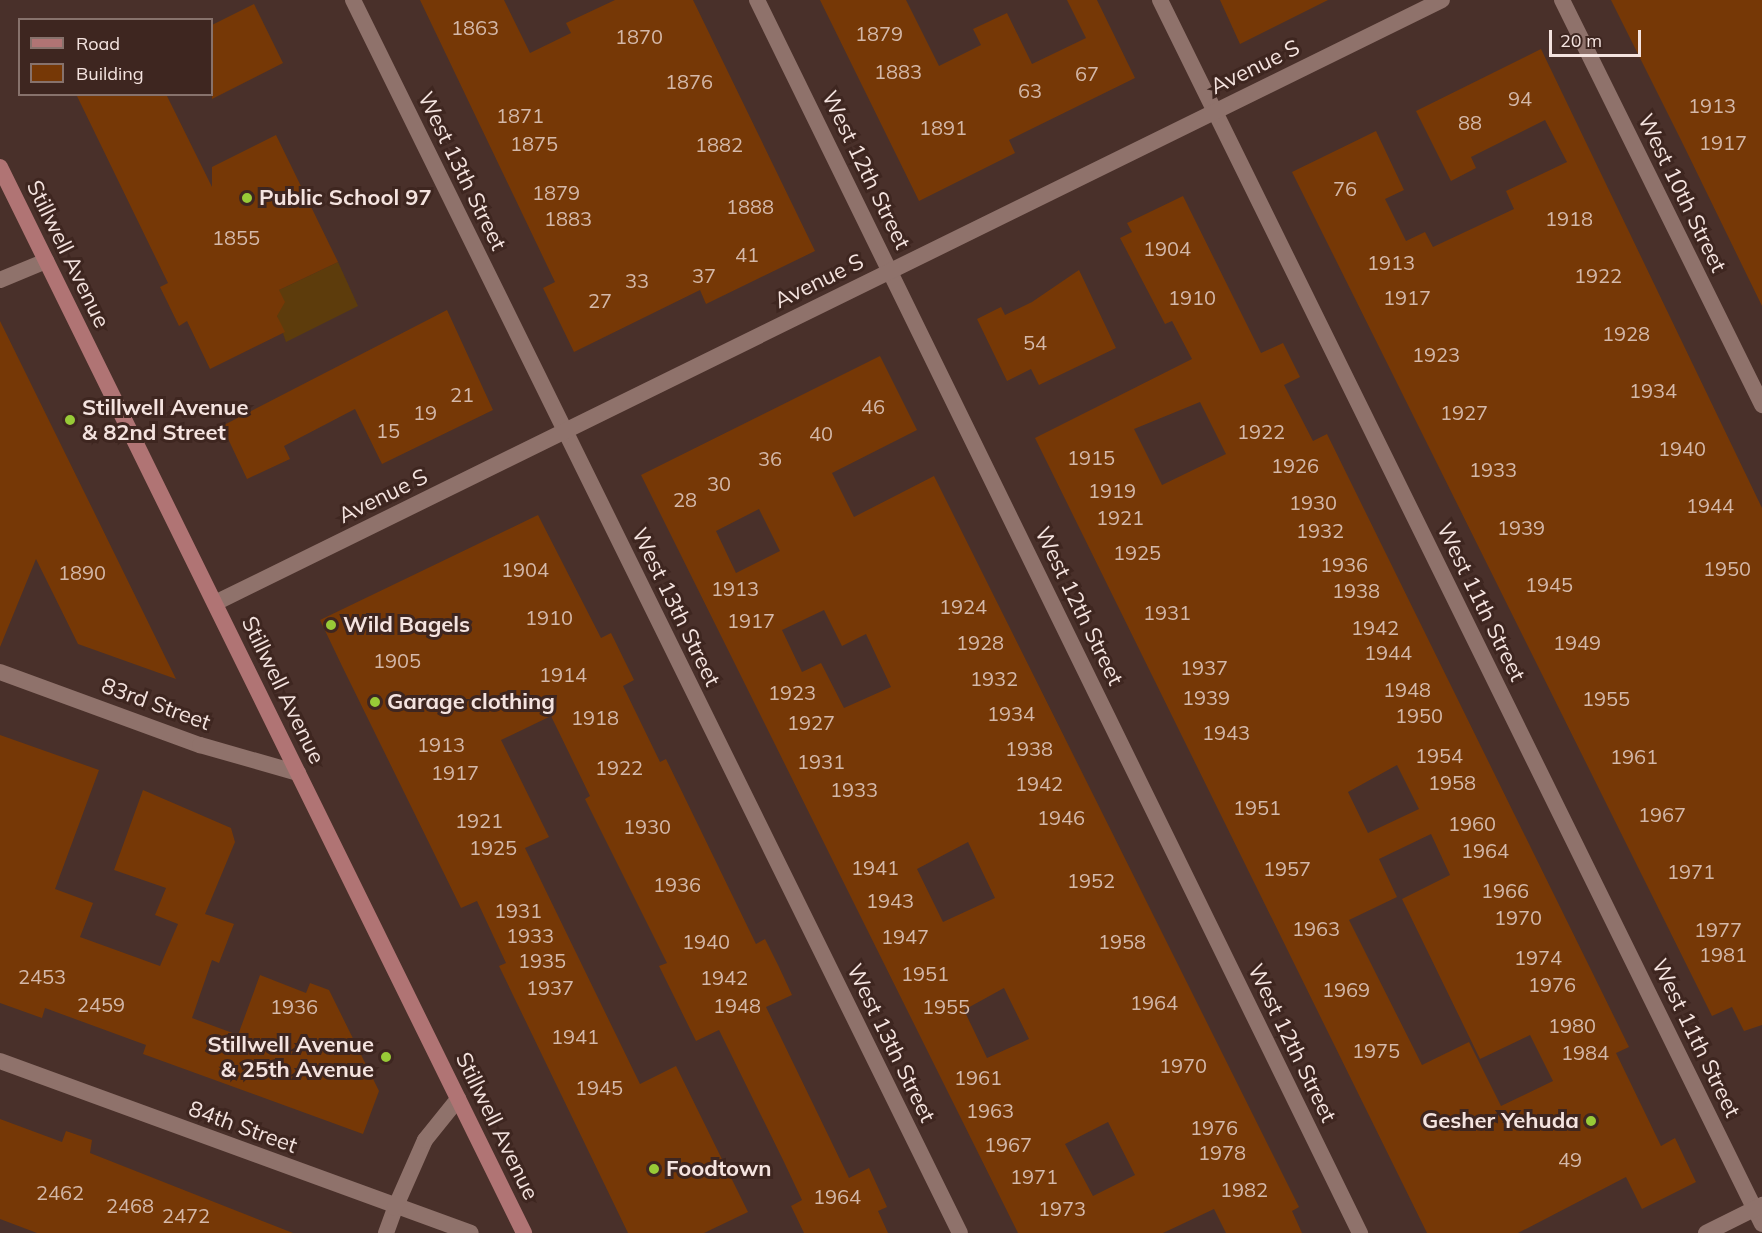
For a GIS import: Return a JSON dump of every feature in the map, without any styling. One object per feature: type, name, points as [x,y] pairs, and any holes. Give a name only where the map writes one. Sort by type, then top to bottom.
[{"type":"main road","name":"Stillwell Avenue","points":[[0,167],[524,1233]]},
{"type":"street","name":"West 13th Street","points":[[353,0],[960,1233]]},
{"type":"street","name":"West 12th Street","points":[[757,0],[1360,1233]]},
{"type":"street","name":"West 11th Street","points":[[1160,0],[1758,1207],[1762,1224]]},
{"type":"street","name":"Avenue S","points":[[215,603],[1442,0]]},
{"type":"street","name":"West 10th Street","points":[[1562,0],[1762,405]]},
{"type":"street","points":[[0,280],[46,261]]},
{"type":"street","name":"83rd Street","points":[[0,672],[200,745],[298,773]]},
{"type":"street","name":"84th Street","points":[[0,1061],[395,1208],[471,1233]]},
{"type":"street","points":[[386,1233],[425,1140],[458,1098]]},
{"type":"street","points":[[1706,1233],[1758,1207]]},
{"type":"shaded area","points":[[338,262],[358,306],[286,342],[277,316],[279,290]]},
{"type":"building","points":[[420,0],[504,0],[530,53],[571,33],[566,23],[615,0],[693,0],[815,251],[706,304],[700,290],[574,352],[543,288],[555,282]]},
{"type":"building","points":[[820,0],[906,0],[939,66],[981,45],[973,29],[1007,13],[1032,64],[1086,38],[1067,0],[1097,0],[1135,78],[1009,140],[1015,153],[919,201]]},
{"type":"building","points":[[1220,0],[1328,0],[1240,44]]},
{"type":"building","points":[[1611,0],[1762,0],[1762,306],[1681,140]]},
{"type":"building","points":[[254,4],[283,63],[212,99],[213,24]]},
{"type":"building","points":[[1541,49],[1762,508],[1762,1025],[1744,1031],[1732,1007],[1712,1016],[1292,172],[1376,131],[1404,190],[1385,199],[1406,241],[1425,232],[1433,247],[1514,209],[1506,191],[1567,162],[1545,120],[1471,157],[1476,168],[1451,181],[1416,111]]},
{"type":"building","points":[[77,96],[167,96],[212,187],[212,167],[276,135],[338,262],[279,290],[285,302],[277,316],[285,332],[210,369],[187,321],[179,326],[160,287],[168,283]]},
{"type":"building","points":[[1183,196],[1261,353],[1283,343],[1300,377],[1284,385],[1313,441],[1327,434],[1629,1047],[1616,1053],[1661,1146],[1675,1138],[1696,1182],[1642,1209],[1626,1177],[1518,1233],[1427,1233],[1035,438],[1192,359],[1172,321],[1165,324],[1120,238],[1132,232],[1127,223]],"holes":[[[1200,402],[1226,454],[1162,485],[1134,429]],[[1397,765],[1419,809],[1368,833],[1348,792]],[[1431,834],[1450,875],[1402,899],[1480,1059],[1530,1035],[1553,1081],[1501,1106],[1469,1042],[1422,1065],[1349,920],[1397,897],[1379,859]]]},
{"type":"building","points":[[1079,270],[1116,348],[1039,385],[1031,369],[1007,381],[977,319],[1001,307],[1005,315],[1032,302]]},
{"type":"building","points":[[447,310],[493,410],[382,464],[355,409],[284,446],[290,459],[247,479],[222,426]]},
{"type":"building","points":[[0,321],[176,679],[78,644],[36,559],[0,647]]},
{"type":"building","points":[[880,356],[917,430],[832,473],[854,517],[934,476],[1299,1207],[1292,1211],[1302,1233],[1226,1233],[1214,1209],[1163,1233],[1018,1233],[641,475]],"holes":[[[759,509],[780,551],[736,573],[716,531]],[[824,610],[842,646],[866,634],[891,687],[844,708],[821,663],[802,672],[782,630]],[[968,842],[995,898],[943,922],[917,869]],[[1004,988],[1029,1039],[987,1058],[964,1010]],[[1108,1122],[1135,1175],[1093,1196],[1065,1144]]]},
{"type":"building","points":[[538,515],[601,638],[611,633],[634,680],[623,686],[660,762],[666,759],[756,944],[765,939],[779,967],[792,995],[766,1007],[849,1178],[869,1168],[887,1207],[878,1211],[888,1233],[804,1233],[791,1206],[802,1200],[784,1162],[719,1030],[696,1041],[659,966],[667,963],[585,799],[590,796],[551,716],[501,740],[549,837],[525,848],[640,1084],[676,1066],[748,1212],[704,1233],[628,1233],[499,966],[506,963],[477,901],[461,908],[342,666],[320,620]]},
{"type":"building","points":[[0,735],[99,770],[55,889],[93,903],[80,937],[160,966],[178,924],[155,915],[166,888],[114,870],[143,790],[231,828],[235,842],[205,914],[234,924],[219,963],[212,960],[192,1018],[238,1035],[260,975],[306,993],[310,983],[329,990],[379,1091],[363,1134],[143,1054],[146,1045],[45,1008],[42,1018],[0,1003]]},
{"type":"building","points":[[0,1119],[62,1142],[66,1131],[92,1140],[90,1153],[293,1233],[37,1233],[0,1219]]},
{"type":"place","name":"Public School 97","points":[[247,198]]},
{"type":"place","name":"Stillwell Avenue & 82nd Street","points":[[70,420]]},
{"type":"place","name":"Wild Bagels","points":[[331,625]]},
{"type":"place","name":"Garage clothing","points":[[375,702]]},
{"type":"place","name":"Stillwell Avenue & 25th Avenue","points":[[386,1057]]},
{"type":"place","name":"Gesher Yehuda","points":[[1591,1121]]},
{"type":"place","name":"Foodtown","points":[[654,1169]]}]
